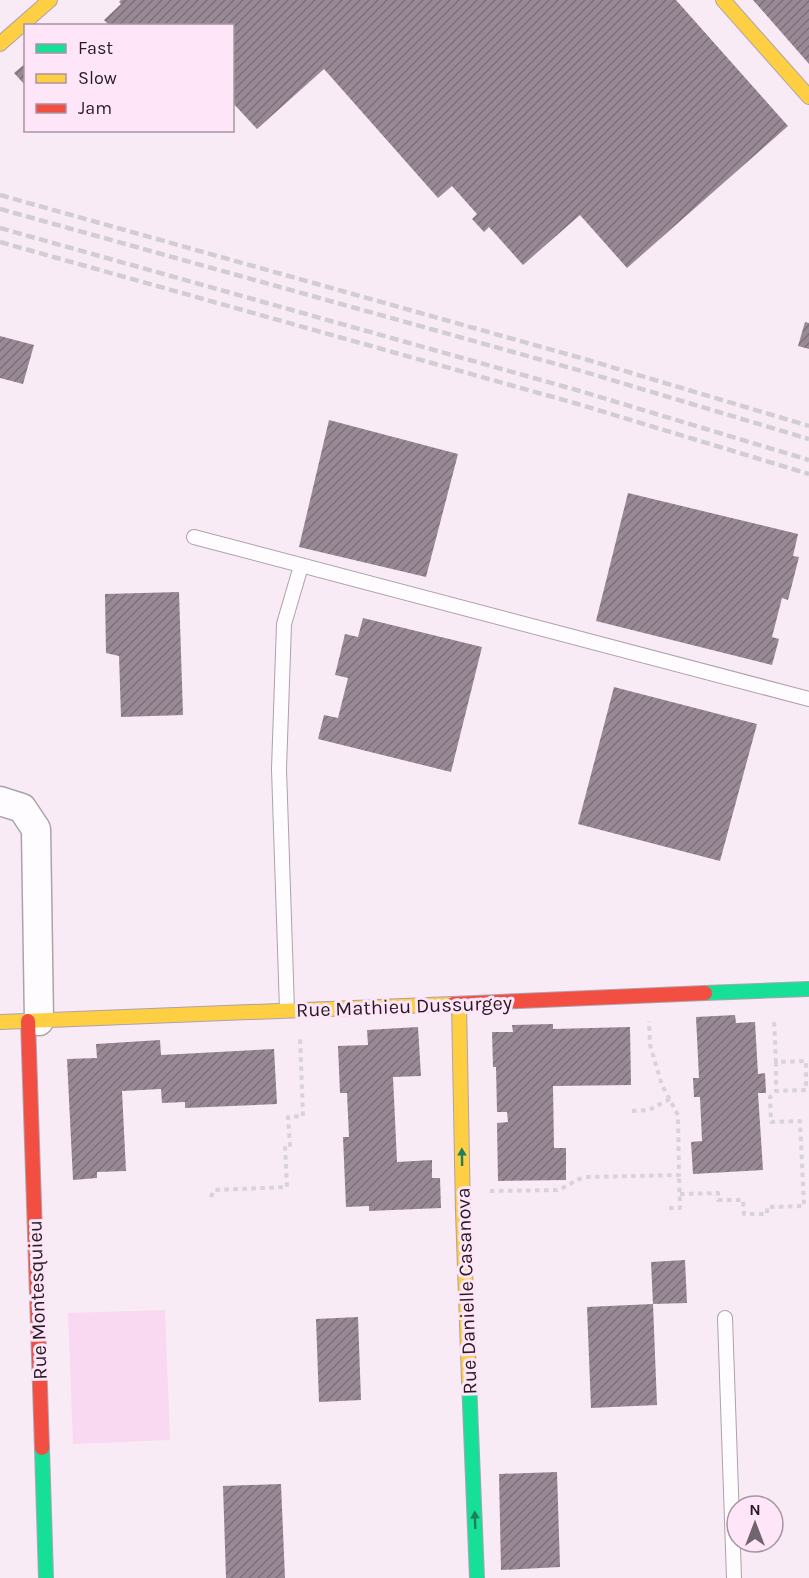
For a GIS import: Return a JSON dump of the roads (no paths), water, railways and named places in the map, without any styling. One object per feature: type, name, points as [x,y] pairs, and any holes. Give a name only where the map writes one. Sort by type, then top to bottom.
[{"type":"street","points":[[0,44],[50,0]]},
{"type":"street","points":[[723,0],[809,97]]},
{"type":"street","points":[[0,801],[22,808],[36,829],[33,1022]]},
{"type":"street","name":"Rue Mathieu Dussurgey","points":[[0,1022],[809,989]]},
{"type":"street","name":"Rue Danielle Casanova","points":[[459,1004],[462,1192],[477,1578]]},
{"type":"street","name":"Rue Montesquieu","points":[[33,1022],[46,1578]]},
{"type":"lane","points":[[194,537],[809,699]]},
{"type":"lane","points":[[287,1010],[279,769],[284,624],[301,566]]},
{"type":"lane","points":[[725,1318],[734,1578]]},
{"type":"railway","points":[[0,195],[588,360],[809,426]]},
{"type":"railway","points":[[0,209],[585,372],[809,439]]},
{"type":"railway","points":[[0,228],[580,391],[809,460]]},
{"type":"railway","points":[[0,242],[578,404],[809,474]]}]
